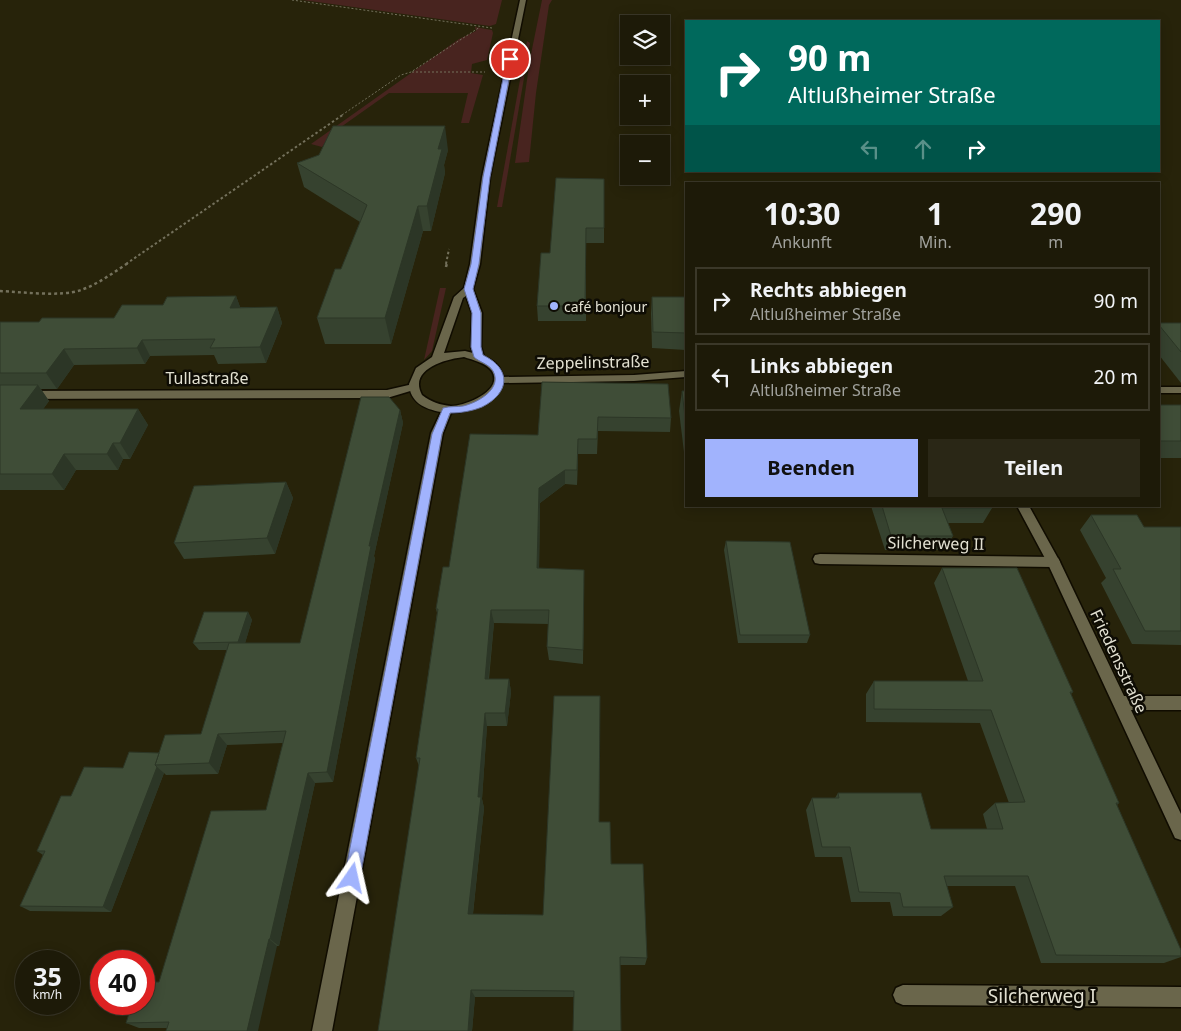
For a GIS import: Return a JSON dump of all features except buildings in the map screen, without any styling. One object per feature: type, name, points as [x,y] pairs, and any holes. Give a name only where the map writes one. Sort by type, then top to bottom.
[{"type":"street","points":[[437,359],[459,297],[468,289],[475,264],[486,177],[523,0]]},
{"type":"street","points":[[468,289],[477,313],[476,347],[479,357]]},
{"type":"street","points":[[465,354],[479,357],[490,362],[498,370],[500,380],[497,390],[489,398],[477,405],[447,410],[423,403],[416,396],[413,387],[414,379],[419,371],[437,359],[465,354]]},
{"type":"street","name":"Zeppelinstraße","points":[[500,380],[624,379],[685,374]]},
{"type":"street","name":"Tullastraße","points":[[0,395],[387,394],[413,387]]},
{"type":"street","points":[[1160,390],[1181,390]]},
{"type":"street","points":[[322,1031],[437,434],[447,410]]},
{"type":"street","name":"Friedensstraße","points":[[1024,507],[1052,562],[1181,832]]},
{"type":"street","name":"Silcherweg II","points":[[820,559],[1052,562]]},
{"type":"street","points":[[1119,703],[1181,703]]},
{"type":"street","name":"Silcherweg I","points":[[902,995],[1181,997]]},
{"type":"path","points":[[292,0],[490,28]]},
{"type":"path","points":[[0,291],[51,293],[79,291],[100,282],[401,75],[411,72],[480,26]]},
{"type":"path","points":[[411,72],[487,72]]},
{"type":"shaded area","points":[[303,0],[502,0],[496,24],[490,26]]},
{"type":"shaded area","points":[[542,0],[552,0],[549,5],[536,93],[529,162],[515,163],[530,59]]},
{"type":"shaded area","points":[[475,27],[492,30],[493,33],[487,60],[472,64],[471,73],[483,75],[469,123],[461,123],[468,93],[389,93],[331,134],[322,147],[311,144],[459,39],[476,31]]},
{"type":"shaded area","points":[[527,41],[530,43],[502,207],[497,207]]},
{"type":"shaded area","points":[[440,288],[446,288],[432,351],[424,360]]},
{"type":"place","name":"café bonjour","points":[[554,306]]},
{"type":"route","points":[[352,878],[437,434],[447,410],[477,405],[489,398],[497,390],[500,380],[498,370],[490,362],[479,357],[476,347],[477,313],[468,289],[475,264],[486,177],[510,59]]}]
